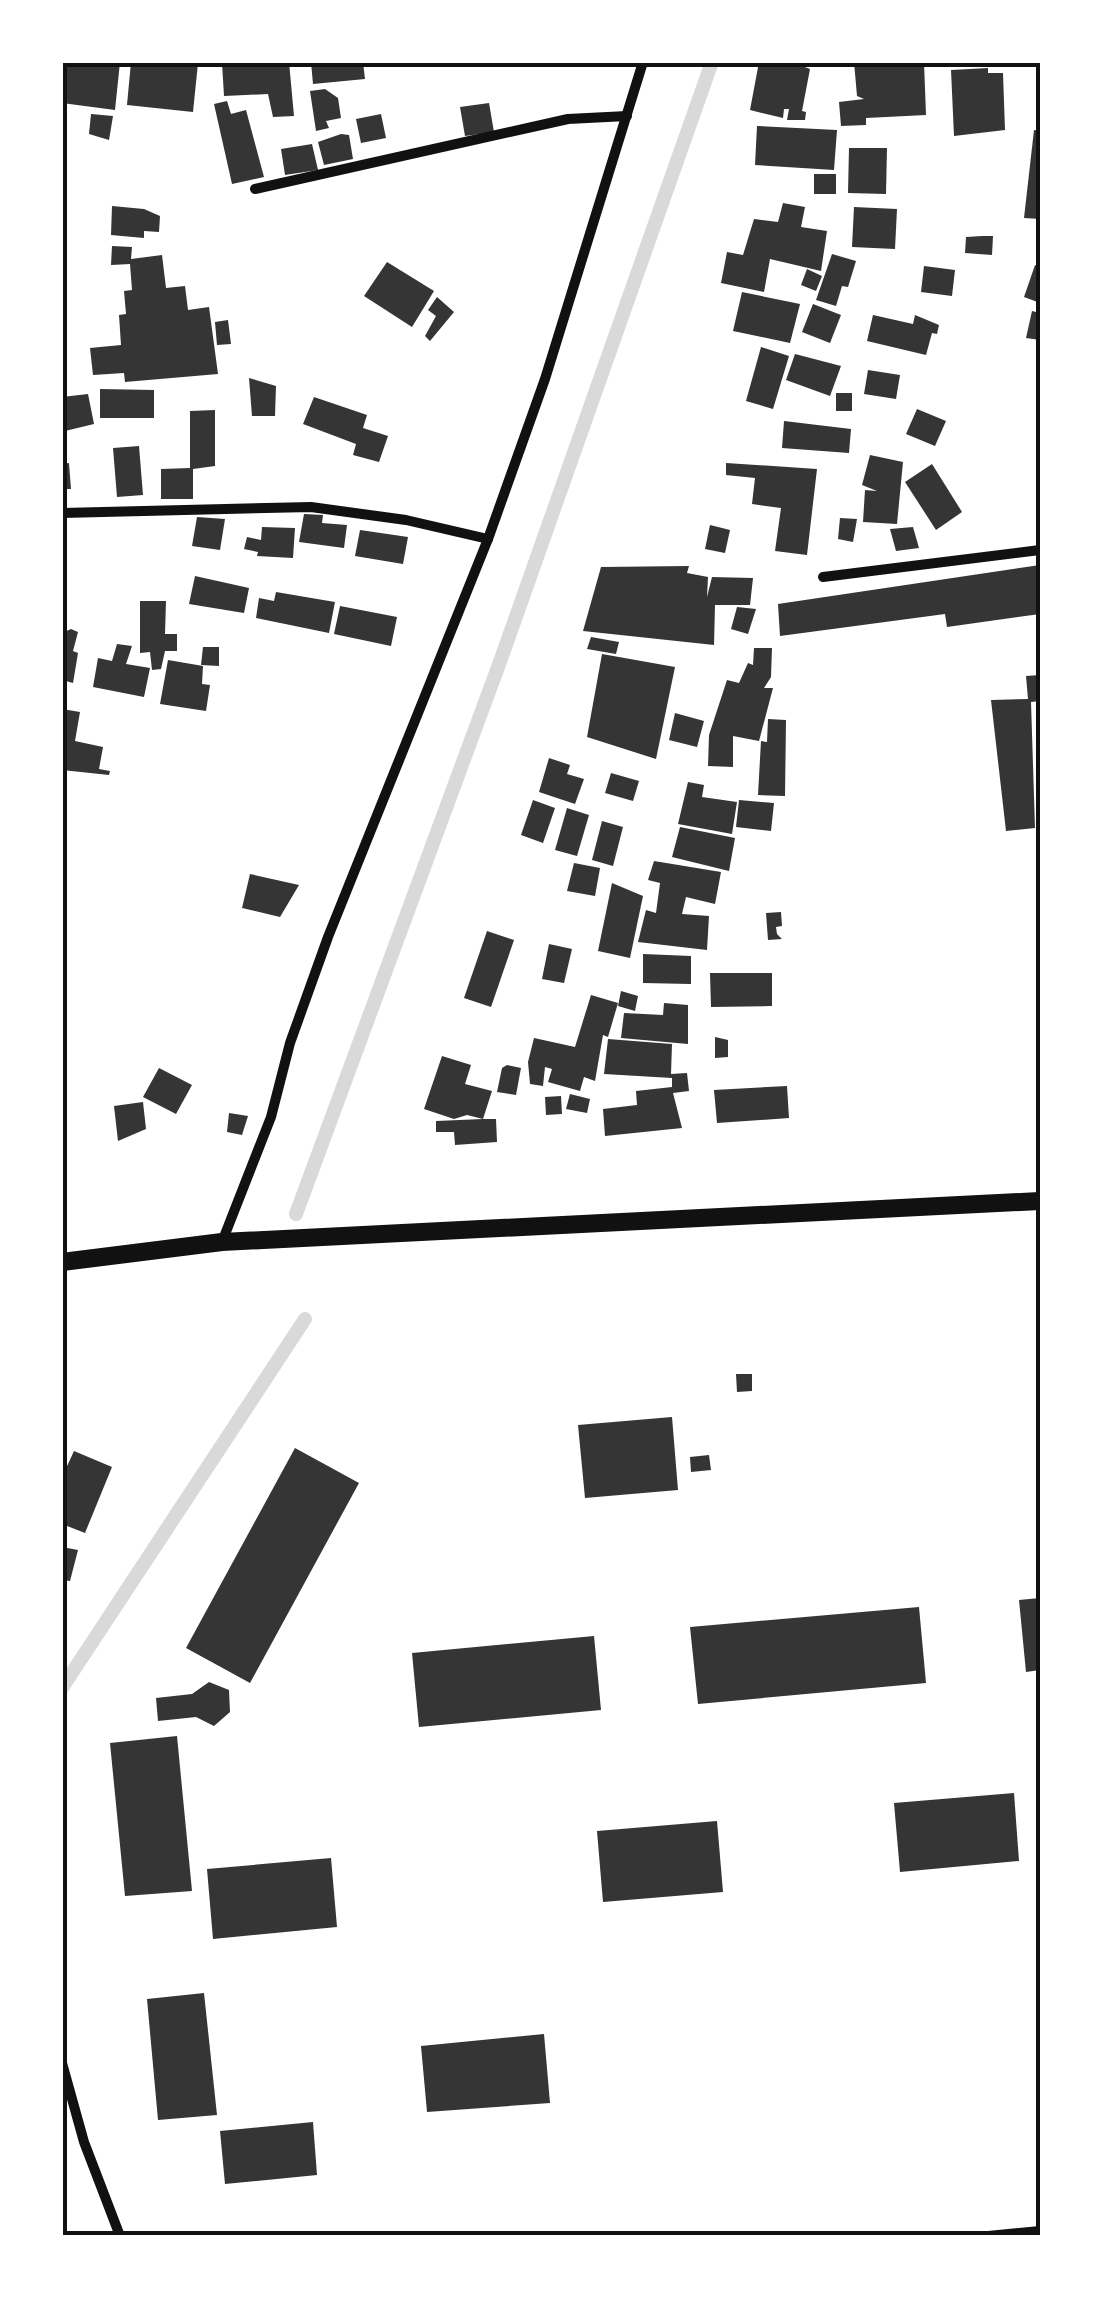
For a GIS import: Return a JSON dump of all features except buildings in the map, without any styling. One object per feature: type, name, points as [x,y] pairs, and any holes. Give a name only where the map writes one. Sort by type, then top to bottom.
[{"type":"street","points":[[222,1242],[271,1117],[290,1043],[328,936],[488,539],[544,379],[643,62]]},
{"type":"street","points":[[255,189],[568,119],[627,116]]},
{"type":"street","points":[[62,512],[310,507],[406,520],[488,539]]},
{"type":"street","points":[[823,577],[1040,550]]},
{"type":"street","points":[[62,1262],[222,1242],[1040,1201]]},
{"type":"street","points":[[62,2063],[84,2142],[120,2236]]},
{"type":"path","points":[[968,2236],[1040,2229]]},
{"type":"waterway","points":[[296,1214],[501,659],[712,62]]},
{"type":"waterway","points":[[62,1688],[305,1319]]}]
